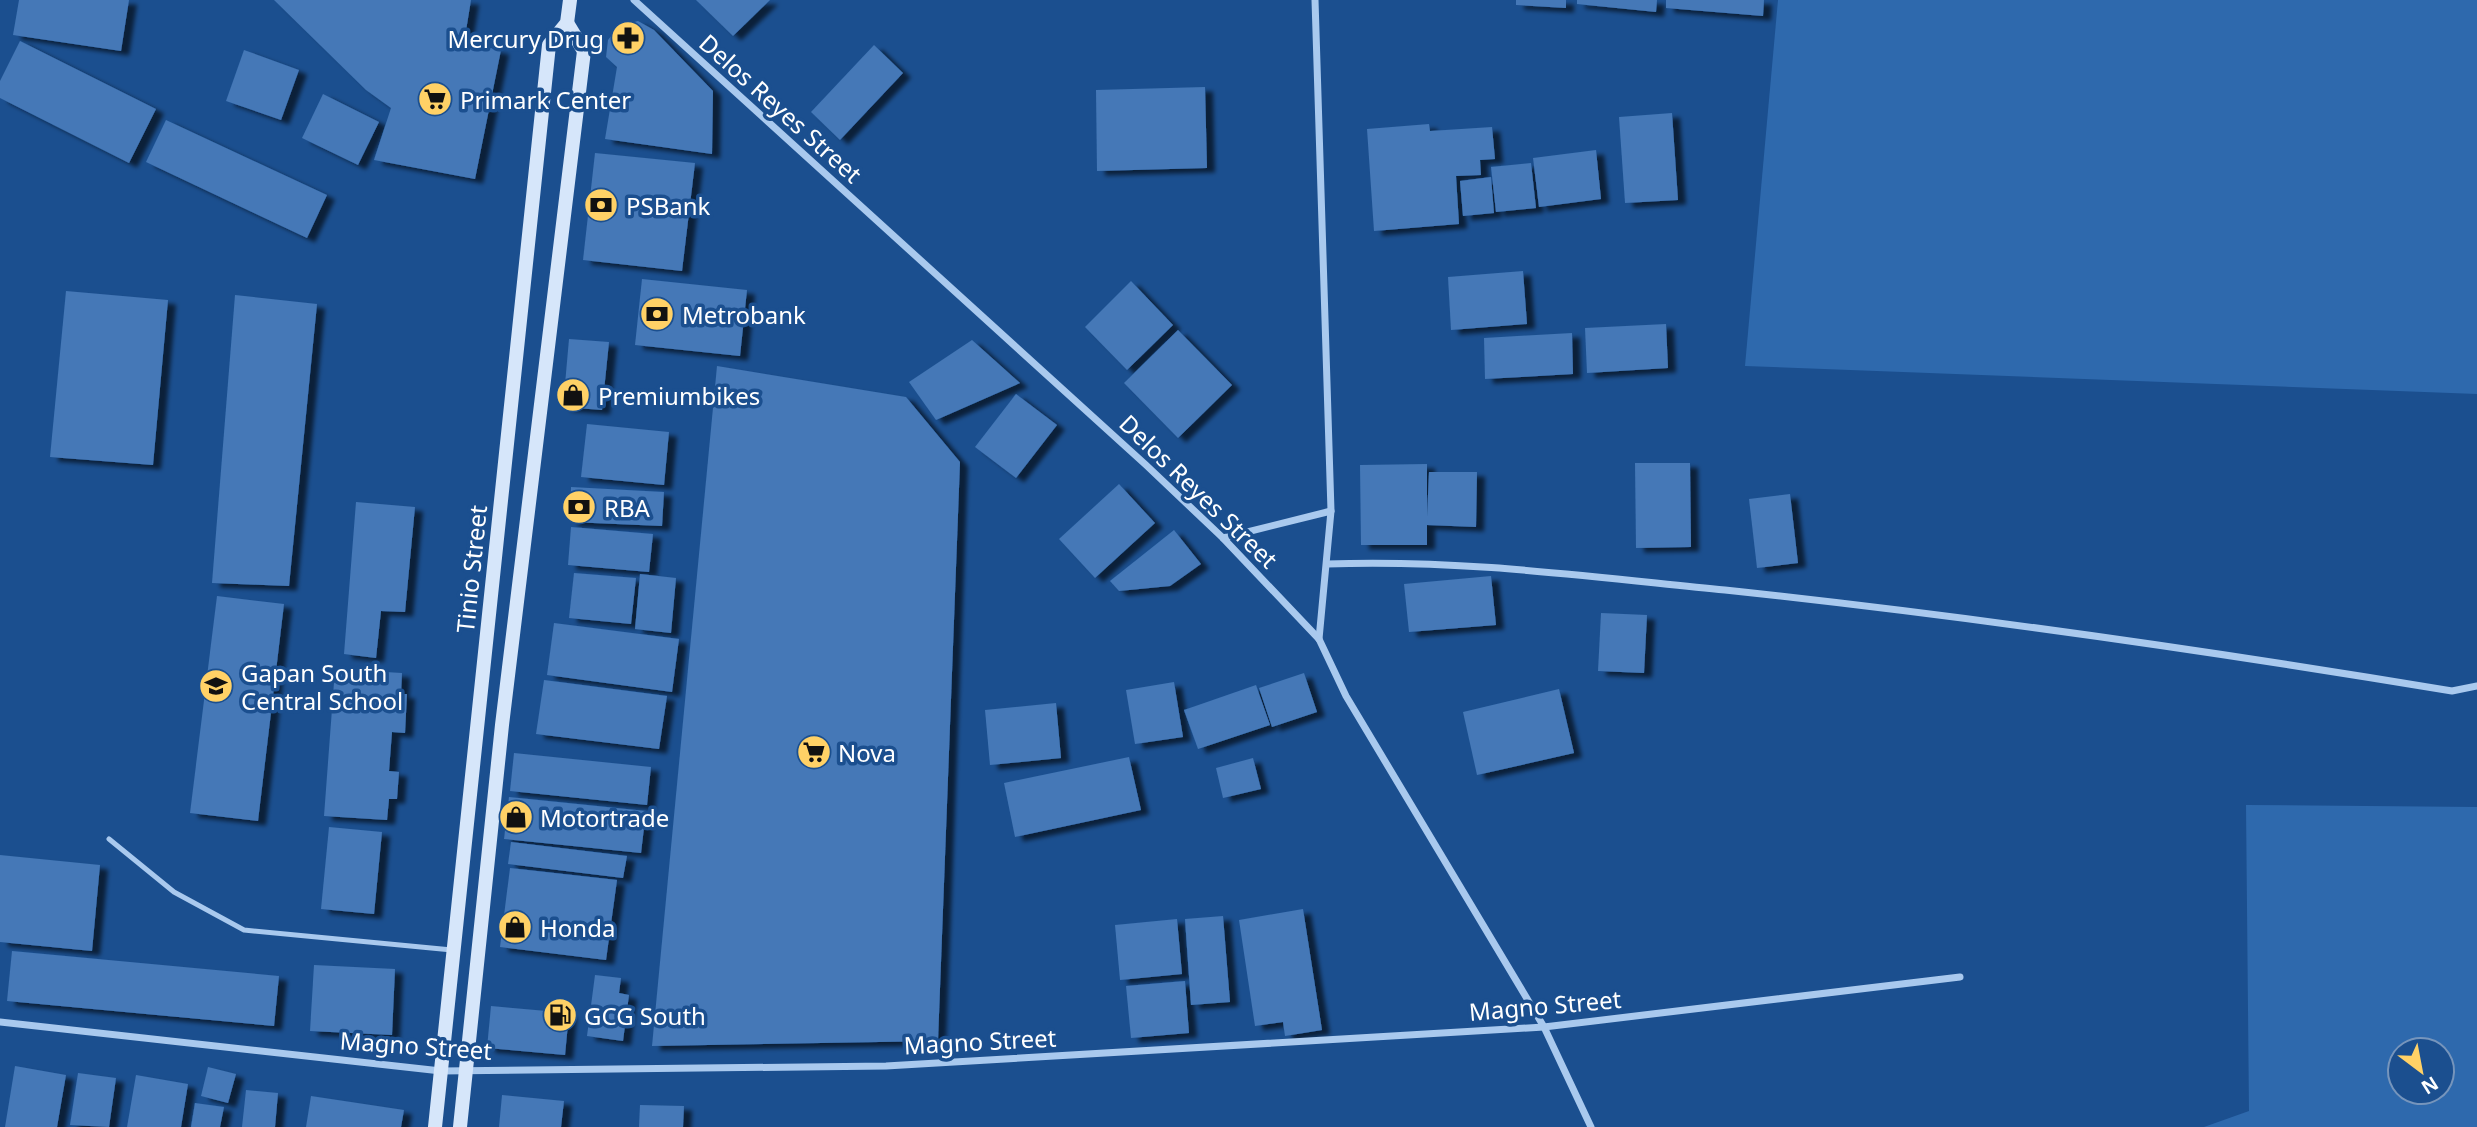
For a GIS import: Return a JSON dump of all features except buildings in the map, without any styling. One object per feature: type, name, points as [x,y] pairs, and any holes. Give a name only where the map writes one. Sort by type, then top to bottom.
[{"type":"main road","name":"Tinio Street","points":[[435,1127],[549,46],[567,23],[570,0]]},
{"type":"main road","name":"Tinio Street","points":[[460,1127],[502,725],[584,51],[567,23]]},
{"type":"street","name":"Delos Reyes Street","points":[[634,0],[1223,538],[1319,639],[1346,696],[1544,1027],[1591,1127]]},
{"type":"street","points":[[1315,0],[1331,511],[1319,639]]},
{"type":"street","points":[[1223,538],[1331,511]]},
{"type":"street","points":[[1327,564],[1381,562],[1585,576],[1843,603],[2245,657],[2452,691],[2477,686]]},
{"type":"street","name":"Magno Street","points":[[0,1022],[441,1071],[886,1066],[1544,1027],[1961,977]]},
{"type":"lane","points":[[109,839],[174,892],[244,930],[455,950]]},
{"type":"shaded area","points":[[1778,0],[2477,0],[2477,394],[1745,366]]},
{"type":"shaded area","points":[[2246,805],[2477,807],[2477,1127],[2204,1127],[2249,1111]]},
{"type":"place","name":"Mercury Drug","points":[[628,38]]},
{"type":"place","name":"Primark Center","points":[[435,99]]},
{"type":"place","name":"PSBank","points":[[601,205]]},
{"type":"place","name":"Metrobank","points":[[657,314]]},
{"type":"place","name":"Premiumbikes","points":[[573,395]]},
{"type":"place","name":"RBA","points":[[579,507]]},
{"type":"place","name":"Gapan South Central School","points":[[216,686]]},
{"type":"place","name":"Nova","points":[[814,752]]},
{"type":"place","name":"Motortrade","points":[[516,817]]},
{"type":"place","name":"Honda","points":[[515,927]]},
{"type":"place","name":"GCG South","points":[[560,1015]]}]
